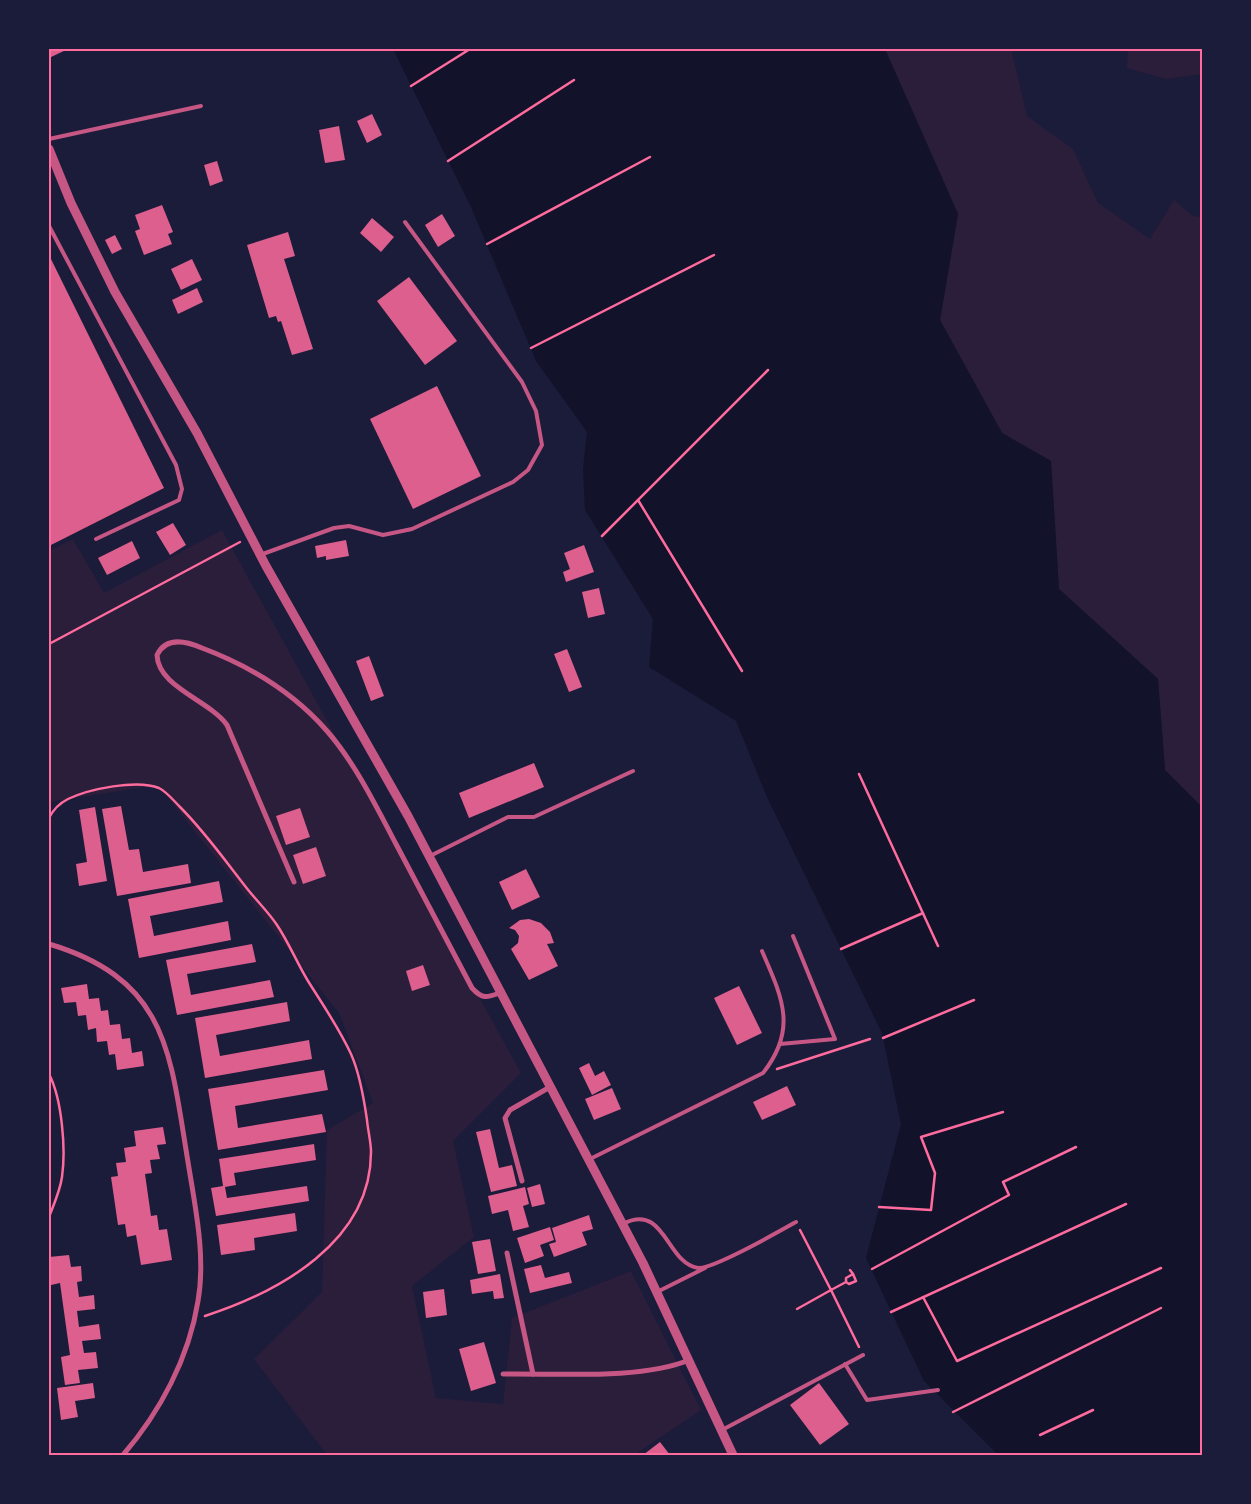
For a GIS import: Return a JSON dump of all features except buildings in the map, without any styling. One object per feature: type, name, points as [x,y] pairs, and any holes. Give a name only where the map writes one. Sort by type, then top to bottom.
[{"type":"street","points":[[49,149],[71,203],[110,283],[197,433],[250,537],[404,810],[622,1224],[657,1292],[733,1455]]},
{"type":"street","points":[[294,882],[227,725],[218,714],[170,681],[160,670],[157,655],[165,644],[173,641],[192,644],[240,663],[274,684],[315,719],[338,745],[379,812],[472,988],[480,997],[487,998],[500,993]]},
{"type":"street","points":[[49,944],[79,953],[113,974],[145,1006],[166,1046],[176,1092],[199,1240],[201,1268],[194,1320],[186,1346],[165,1396],[150,1421],[123,1455]]},
{"type":"street","points":[[522,1181],[505,1118],[510,1110],[550,1087]]},
{"type":"street","points":[[507,1253],[533,1374]]},
{"type":"street","points":[[503,1374],[635,1372],[678,1365],[689,1360]]},
{"type":"lane","points":[[49,139],[201,106]]},
{"type":"lane","points":[[260,555],[334,528],[349,526],[383,535],[412,529],[512,482],[528,470],[542,445],[536,411],[522,382],[405,222]]},
{"type":"lane","points":[[49,226],[176,465],[182,489],[179,500],[96,539]]},
{"type":"lane","points":[[428,857],[508,817],[534,817],[633,771]]},
{"type":"lane","points":[[780,1044],[836,1039],[794,936]]},
{"type":"lane","points":[[587,1160],[763,1073],[772,1062],[780,1044],[784,1029],[784,1008],[780,993],[762,951]]},
{"type":"lane","points":[[622,1224],[633,1218],[643,1218],[650,1222],[690,1264],[698,1268],[707,1267]]},
{"type":"lane","points":[[657,1292],[796,1222]]},
{"type":"lane","points":[[722,1430],[863,1355]]},
{"type":"lane","points":[[845,1364],[867,1400],[938,1390]]},
{"type":"path","points":[[411,86],[470,49]]},
{"type":"path","points":[[448,161],[574,80]]},
{"type":"path","points":[[487,244],[650,157]]},
{"type":"path","points":[[531,348],[714,255]]},
{"type":"path","points":[[602,536],[768,370]]},
{"type":"path","points":[[638,500],[742,671]]},
{"type":"path","points":[[49,644],[250,537]]},
{"type":"path","points":[[859,774],[938,946]]},
{"type":"path","points":[[49,818],[57,806],[67,799],[105,788],[144,785],[159,788],[172,798],[211,840],[277,925],[307,980],[330,1014],[354,1065],[364,1101],[371,1152],[364,1190],[353,1216],[339,1237],[311,1264],[282,1284],[227,1309],[194,1320]]},
{"type":"path","points":[[841,949],[923,913]]},
{"type":"path","points":[[884,1038],[974,1000]]},
{"type":"path","points":[[763,1073],[870,1039]]},
{"type":"path","points":[[49,1074],[59,1107],[62,1176],[49,1217]]},
{"type":"path","points":[[879,1207],[930,1210],[935,1172],[921,1137],[1003,1112]]},
{"type":"path","points":[[872,1269],[1009,1195],[1003,1182],[1076,1147]]},
{"type":"path","points":[[891,1312],[1126,1204]]},
{"type":"path","points":[[796,1222],[863,1355]]},
{"type":"path","points":[[923,1297],[957,1361],[1161,1268]]},
{"type":"path","points":[[846,1282],[849,1284],[857,1282],[850,1270]]},
{"type":"path","points":[[797,1309],[846,1282],[846,1278],[853,1274]]},
{"type":"path","points":[[953,1412],[1161,1308]]},
{"type":"path","points":[[1040,1435],[1093,1410]]},
{"type":"shaded area","points":[[393,49],[885,49],[958,214],[940,320],[1002,433],[1051,461],[1059,589],[1158,679],[1165,770],[1202,807],[1202,1455],[998,1455],[924,1381],[866,1258],[901,1124],[882,1033],[767,797],[736,721],[649,667],[653,619],[585,510],[583,469],[587,432],[536,361],[471,207]]},
{"type":"shaded area","points":[[885,49],[1014,49],[1012,53],[1027,116],[1073,149],[1098,203],[1150,239],[1174,200],[1193,216],[1202,217],[1202,807],[1165,770],[1158,679],[1059,589],[1051,461],[1002,433],[940,320],[958,214]]},
{"type":"shaded area","points":[[1128,49],[1202,49],[1202,74],[1166,79],[1127,68]]},
{"type":"shaded area","points":[[222,530],[521,1073],[453,1141],[474,1237],[412,1286],[436,1398],[503,1404],[512,1318],[631,1271],[701,1410],[634,1455],[327,1455],[254,1359],[322,1292],[327,1130],[373,1103],[339,1013],[158,785],[49,802],[49,551],[73,539],[104,593]]}]
